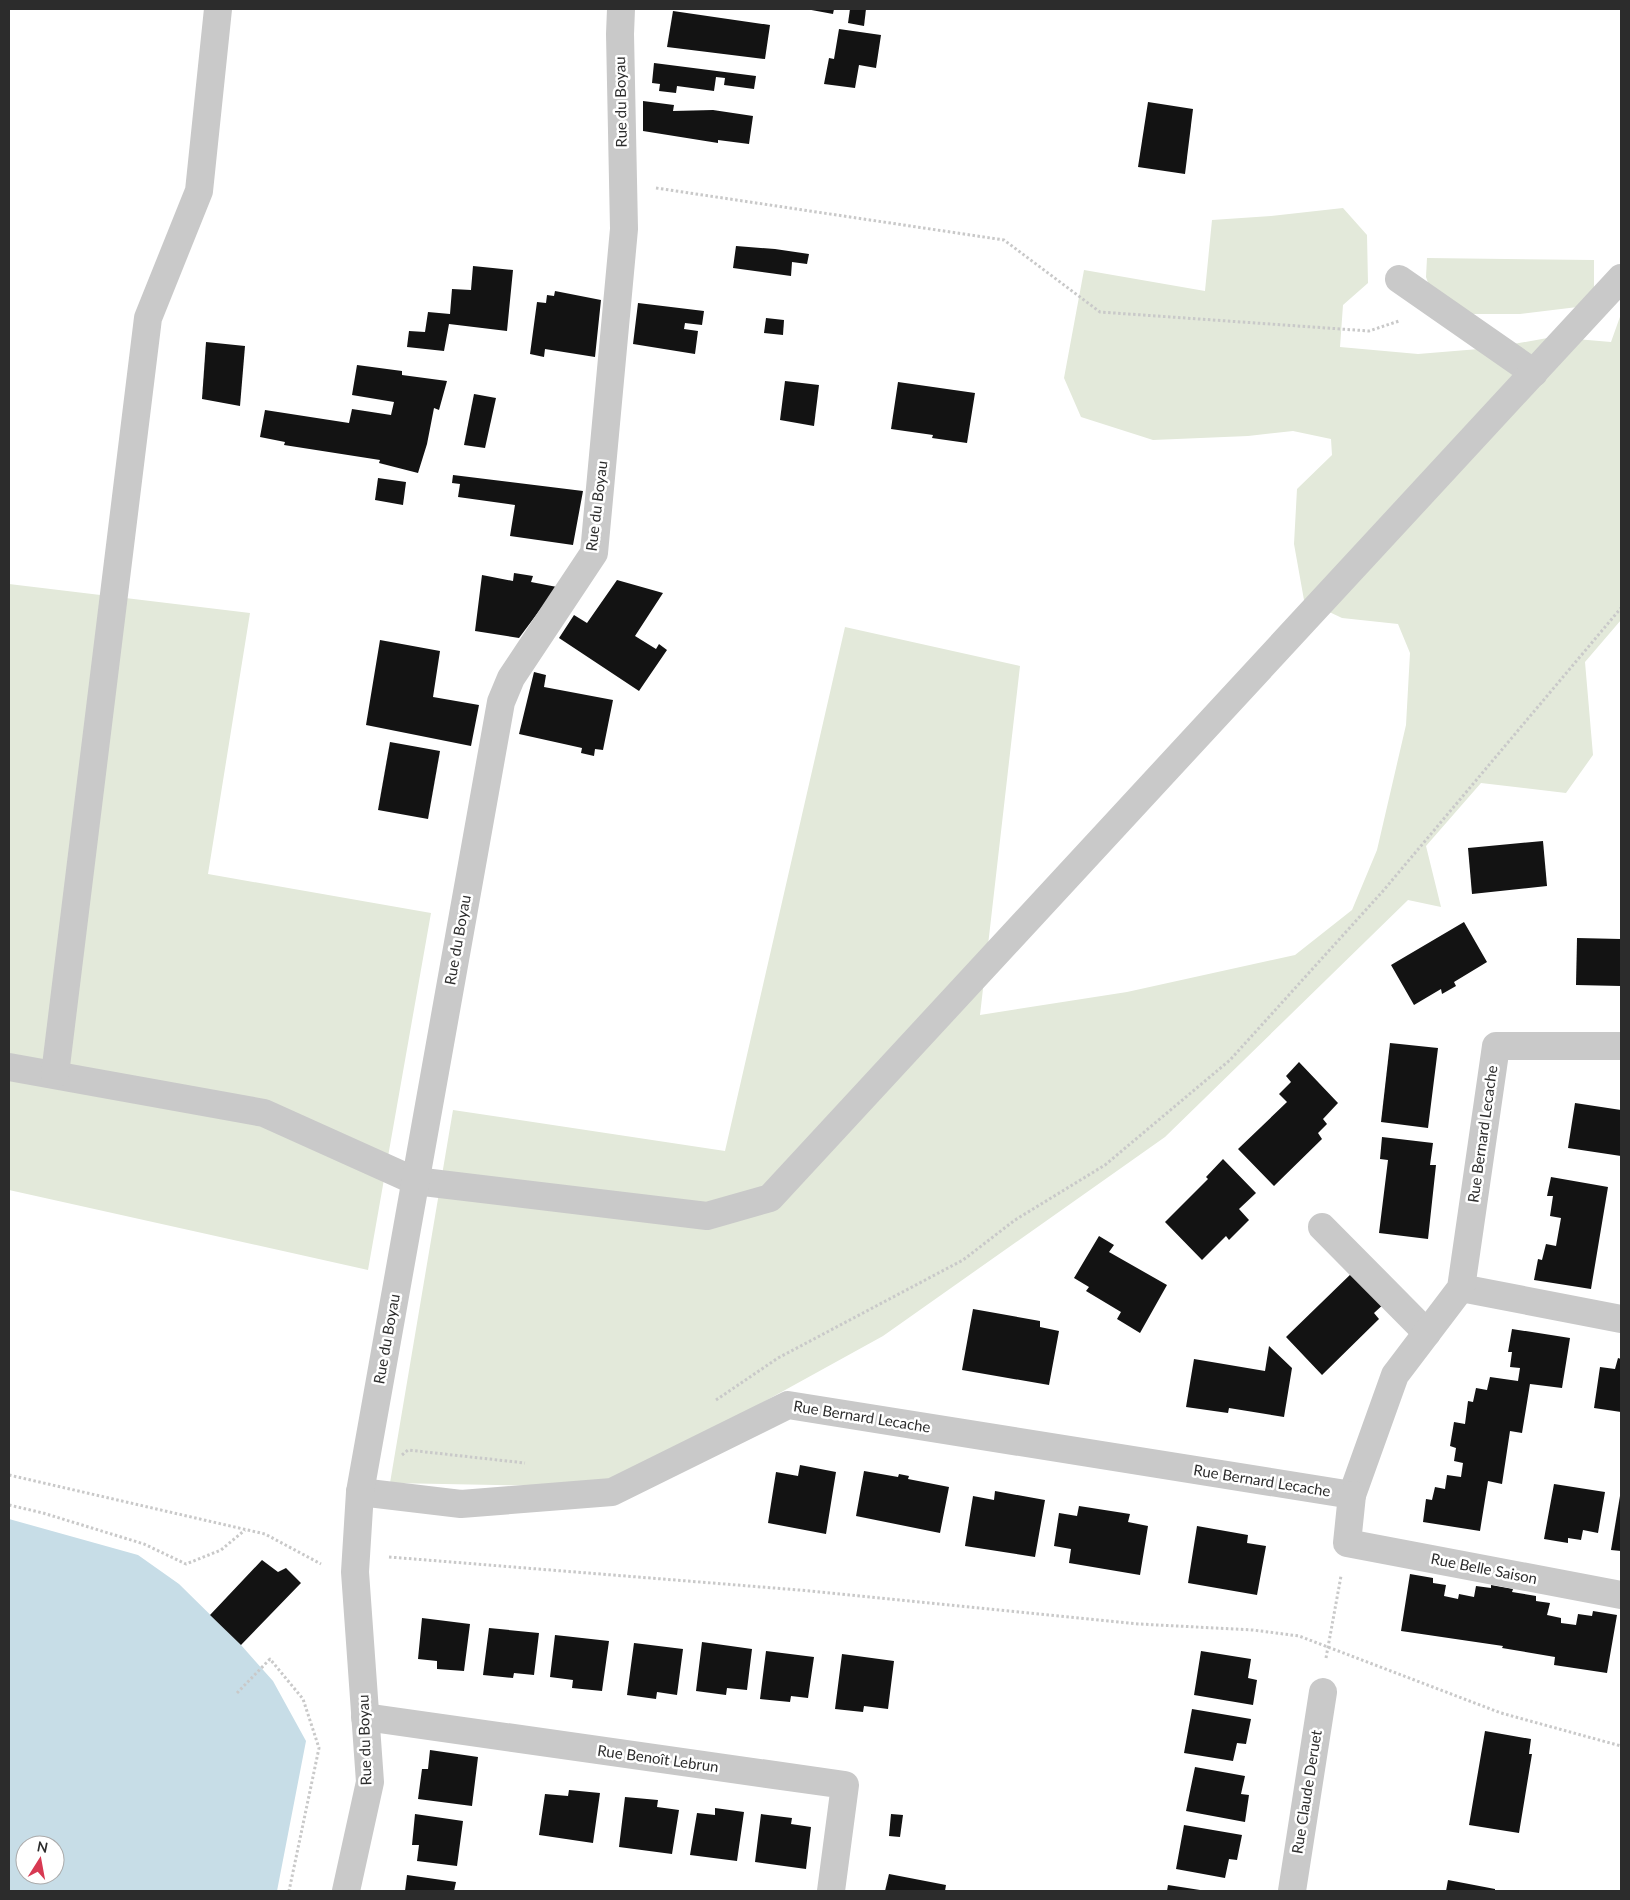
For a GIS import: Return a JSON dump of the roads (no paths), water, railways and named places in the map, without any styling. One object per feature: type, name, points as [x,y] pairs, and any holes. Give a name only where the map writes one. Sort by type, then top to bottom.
[{"type":"street","points":[[55,1074],[148,318],[199,191],[218,9]]},
{"type":"street","name":"Rue du Boyau","points":[[346,1891],[370,1782],[356,1583],[360,1492],[501,702],[511,678],[594,553],[624,229],[621,9]]},
{"type":"street","points":[[9,1067],[264,1113],[415,1181],[707,1216],[770,1198],[1621,278]]},
{"type":"street","points":[[1399,279],[1534,373]]},
{"type":"street","name":"Rue Bernard Lecache","points":[[1347,1543],[1352,1496],[1395,1375],[1461,1288],[1496,1046],[1621,1046]]},
{"type":"street","points":[[1322,1227],[1427,1333]]},
{"type":"street","points":[[1461,1288],[1621,1319]]},
{"type":"street","name":"Rue Bernard Lecache","points":[[360,1492],[461,1504],[612,1492],[788,1405],[1352,1496]]},
{"type":"street","name":"Rue Belle Saison","points":[[1347,1543],[1621,1595]]},
{"type":"street","name":"Rue Claude Deruet","points":[[1292,1891],[1323,1692]]},
{"type":"street","name":"Rue Benoît Lebrun","points":[[365,1717],[845,1786],[832,1891]]},
{"type":"water","points":[[9,1519],[138,1555],[179,1584],[241,1645],[273,1681],[306,1741],[277,1891],[9,1891]]}]
